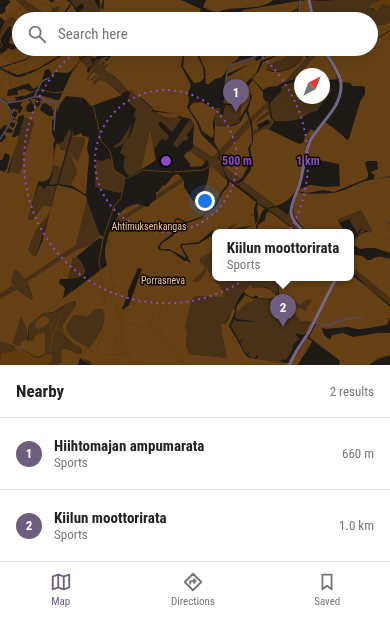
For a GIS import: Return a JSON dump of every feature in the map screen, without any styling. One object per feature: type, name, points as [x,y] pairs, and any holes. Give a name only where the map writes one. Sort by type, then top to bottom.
[{"type":"street","points":[[299,12],[300,0]]},
{"type":"street","points":[[309,0],[312,12]]},
{"type":"street","points":[[224,93],[226,73],[231,65],[256,56]]},
{"type":"street","points":[[301,229],[294,220],[291,210],[302,176],[308,145],[336,106],[341,87],[340,78],[328,56]]},
{"type":"street","points":[[34,97],[42,81],[49,78]]},
{"type":"street","points":[[6,102],[21,101],[40,96],[44,100],[56,102],[54,130]]},
{"type":"street","points":[[0,98],[6,102],[10,109],[12,118],[0,138]]},
{"type":"street","points":[[289,365],[314,323],[335,281]]},
{"type":"street","points":[[314,323],[328,325],[346,319],[362,317]]},
{"type":"shaded area","points":[[16,0],[25,0],[42,12],[29,12]]},
{"type":"shaded area","points":[[70,0],[94,0],[100,9],[100,12],[80,12],[84,8],[82,3],[76,8]]},
{"type":"shaded area","points":[[310,0],[380,0],[372,4],[370,8],[378,11],[382,4],[390,6],[390,20],[387,24],[378,25],[378,12],[313,12]]},
{"type":"shaded area","points":[[380,0],[390,0],[390,6],[382,4],[378,11],[369,8],[371,4]]},
{"type":"shaded area","points":[[54,7],[60,8],[59,12],[52,12]]},
{"type":"shaded area","points":[[11,16],[12,27],[11,28],[9,26],[0,39],[0,32],[5,21]]},
{"type":"shaded area","points":[[84,56],[87,58],[86,56],[91,56],[94,58],[90,59],[93,63],[90,68],[80,61]]},
{"type":"shaded area","points":[[289,56],[302,56],[303,58],[296,65],[286,70],[275,72],[266,68],[268,65]]},
{"type":"shaded area","points":[[309,56],[315,56],[304,68],[298,68]]},
{"type":"shaded area","points":[[96,59],[100,59],[98,64],[103,61],[105,62],[102,66],[103,67],[107,64],[108,65],[105,68],[128,91],[122,94],[104,80],[100,81],[101,77],[94,85],[93,82],[98,75],[92,81],[91,79],[94,72],[87,81],[88,76],[93,70],[91,68]]},
{"type":"shaded area","points":[[294,72],[294,79],[285,82]]},
{"type":"shaded area","points":[[294,82],[294,104],[322,104],[317,111],[311,112],[296,120],[275,121],[272,118],[270,103],[282,90],[281,87],[283,85]]},
{"type":"shaded area","points":[[130,90],[152,108],[152,111],[162,117],[182,118],[172,132],[161,122],[158,122],[160,127],[169,136],[166,141],[162,138],[154,150],[150,130],[142,169],[129,176],[124,167],[125,156],[120,153],[123,145],[130,136],[137,115],[135,118],[134,116],[136,109],[128,102]]},
{"type":"shaded area","points":[[265,101],[268,101],[271,118],[274,122],[270,129],[266,128],[253,135],[254,132],[270,123],[268,115],[255,124],[258,119],[268,113],[266,109],[252,122],[250,118],[266,103]]},
{"type":"shaded area","points":[[225,105],[232,105],[232,107],[238,105],[241,106],[241,117],[239,118],[240,122],[229,126],[215,125],[216,108],[221,108],[220,113],[223,115]]},
{"type":"shaded area","points":[[24,117],[34,122],[20,172],[18,174],[11,172],[8,174]]},
{"type":"shaded area","points":[[190,119],[193,122],[193,127],[186,136],[189,137],[177,148],[173,144]]},
{"type":"shaded area","points":[[249,119],[251,125],[220,158],[219,151]]},
{"type":"shaded area","points":[[132,124],[129,136],[125,142],[115,148],[114,146],[120,142]]},
{"type":"shaded area","points":[[68,130],[70,130],[71,133],[67,149],[64,151],[58,144],[64,141]]},
{"type":"shaded area","points":[[72,135],[73,137],[85,138],[85,140],[78,161],[73,160],[77,167],[72,186],[58,184]]},
{"type":"shaded area","points":[[193,144],[212,157],[218,153],[219,156],[217,159],[219,158],[226,178],[209,166],[208,160],[205,162],[190,151]]},
{"type":"shaded area","points":[[112,156],[114,169],[125,177],[123,191],[119,193],[95,187],[96,160],[103,161],[109,158],[112,161]]},
{"type":"shaded area","points":[[53,164],[61,169],[57,184],[50,185],[49,183],[52,176]]},
{"type":"shaded area","points":[[222,165],[240,179],[242,178],[235,183],[232,182],[227,176]]},
{"type":"shaded area","points":[[182,178],[184,181],[156,199],[156,195]]},
{"type":"shaded area","points":[[243,181],[276,206],[267,208],[257,203],[257,200],[238,184],[238,186],[235,184]]},
{"type":"shaded area","points":[[39,185],[45,189],[46,186],[56,186],[51,207],[44,205],[32,220],[30,220],[28,218]]},
{"type":"shaded area","points":[[87,201],[100,235],[90,245],[80,248],[27,283],[33,297],[31,300],[17,289],[0,299],[0,294],[13,285],[10,282],[14,270],[18,271],[25,279],[76,245]]},
{"type":"shaded area","points":[[141,205],[145,206],[113,227],[116,220]]},
{"type":"shaded area","points":[[277,207],[287,214],[290,212],[301,229],[294,229],[268,209]]},
{"type":"shaded area","points":[[361,210],[374,233],[366,230],[357,238],[354,245],[354,239],[359,235],[363,228],[359,230],[358,235],[349,219],[339,223],[338,221],[341,218]]},
{"type":"shaded area","points":[[49,214],[36,256],[34,256],[28,250],[36,230]]},
{"type":"shaded area","points":[[212,251],[205,267],[200,262],[200,258]]},
{"type":"shaded area","points":[[212,255],[212,277],[205,271],[202,278],[198,282],[193,281],[205,267]]},
{"type":"shaded area","points":[[73,256],[77,257],[81,262],[85,272],[82,277],[68,279]]},
{"type":"shaded area","points":[[354,268],[390,298],[390,305],[368,288],[354,273]]},
{"type":"shaded area","points":[[217,281],[279,281],[278,295],[267,287],[253,288],[249,286],[240,296],[222,333],[227,358],[189,354],[186,347],[187,337],[185,327],[192,299],[195,296],[222,297]]},
{"type":"shaded area","points":[[279,296],[300,305],[309,298],[312,300],[305,311],[284,301]]},
{"type":"shaded area","points":[[254,298],[270,300],[279,298],[301,321],[310,323],[304,335],[295,333],[299,339],[293,345],[293,348],[286,360],[283,359],[280,362],[257,359],[258,354],[255,358],[251,358],[248,355],[251,350],[247,354],[244,351],[240,342],[244,339],[239,341],[231,326],[234,319],[236,321],[260,322],[237,319],[235,317],[236,311]]},
{"type":"shaded area","points":[[76,302],[74,309],[64,321],[68,340],[82,349],[81,354],[62,352],[62,359],[58,365],[48,365],[52,361],[53,357],[51,354],[46,354],[38,358],[25,351],[14,351],[10,352],[0,365],[0,340],[19,350],[25,350],[35,356],[38,333],[33,341],[28,341],[29,325],[43,313],[57,311],[68,303]]},
{"type":"shaded area","points":[[95,309],[102,309],[104,319],[101,330],[89,348],[72,337],[67,331],[66,327],[73,316]]},
{"type":"shaded area","points":[[21,317],[27,330],[27,339],[23,341],[20,346],[17,346],[13,343]]},
{"type":"shaded area","points":[[14,351],[25,351],[38,358],[46,354],[51,354],[53,357],[52,361],[48,365],[0,365],[1,354]]},
{"type":"green space","points":[[8,0],[16,0],[29,12],[12,12],[12,17],[11,16],[5,21],[0,17],[0,14],[6,11],[5,8],[11,1]]},
{"type":"green space","points":[[25,0],[49,0],[52,3],[54,0],[66,0],[71,3],[64,12],[58,12],[59,7],[53,8],[51,12],[42,12]]},
{"type":"green space","points":[[100,0],[103,0],[101,6],[103,11],[104,0],[181,0],[201,9],[200,12],[100,12]]},
{"type":"green space","points":[[206,0],[273,0],[257,7],[229,9],[218,12],[203,7]]},
{"type":"green space","points":[[308,0],[310,12],[299,12],[300,1]]},
{"type":"green space","points":[[299,1],[298,8],[291,12],[242,12],[243,10]]},
{"type":"green space","points":[[72,4],[76,12],[66,12]]},
{"type":"green space","points":[[390,20],[390,30],[378,38],[378,25],[387,24]]},
{"type":"green space","points":[[390,31],[390,176],[374,179],[375,175],[370,172],[378,169],[377,161],[367,161],[365,163],[368,177],[366,179],[334,192],[323,190],[307,193],[298,191],[310,185],[326,187],[340,186],[339,164],[314,159],[310,160],[309,164],[307,164],[309,146],[314,136],[325,122],[347,140],[349,139],[360,102],[365,94],[365,87],[352,86],[351,83],[342,82],[329,56],[378,56],[378,39]]},
{"type":"green space","points":[[12,34],[12,45],[9,43]]},
{"type":"green space","points":[[8,48],[12,50],[12,56],[29,56],[26,59],[0,67],[0,55]]},
{"type":"green space","points":[[30,56],[58,56],[37,69],[18,75],[1,68],[26,60]]},
{"type":"green space","points":[[60,56],[78,56],[79,59],[81,59],[68,73],[55,72],[53,78],[50,70],[45,70],[41,82],[36,88],[33,89],[29,83],[8,90],[7,96],[18,95],[17,91],[24,89],[33,92],[24,96],[15,97],[16,101],[8,102],[0,97],[0,69],[17,77],[29,74]]},
{"type":"green space","points":[[111,56],[183,56],[181,66],[191,85],[188,93],[189,102],[187,107],[197,123],[201,134],[217,150],[218,153],[212,157],[193,144],[194,125],[191,119],[177,114],[180,117],[167,118],[161,116],[155,112],[176,114],[153,110],[152,107],[140,97],[139,98],[130,90],[129,92],[114,76],[105,70],[108,65],[107,64],[102,67],[105,62],[103,61],[100,65],[98,64],[101,58],[108,57],[107,59],[104,59],[107,61]]},
{"type":"green space","points":[[184,56],[198,56],[203,67],[204,78],[200,82],[194,83],[183,67]]},
{"type":"green space","points":[[199,56],[240,56],[232,63],[222,77],[215,79],[209,84],[206,84],[205,69]]},
{"type":"green space","points":[[266,56],[274,56],[261,61],[256,73],[244,85],[242,92],[229,104],[223,103],[227,77],[250,64],[227,74],[232,65],[255,58],[256,61]]},
{"type":"green space","points":[[277,56],[289,56],[268,65],[266,69],[281,72],[297,65],[301,61],[302,56],[305,56],[307,58],[298,68],[294,68],[294,72],[285,82],[278,86],[268,87],[263,90],[252,78],[259,71],[263,62]]},
{"type":"green space","points":[[315,56],[326,56],[336,74],[337,79],[330,80],[330,68],[304,68]]},
{"type":"green space","points":[[80,61],[88,67],[88,73],[91,68],[93,70],[88,76],[87,81],[93,72],[96,73],[97,74],[91,79],[91,81],[98,75],[99,76],[93,82],[94,85],[102,77],[100,81],[104,80],[122,95],[91,106],[84,98],[66,96],[60,104],[57,113],[57,106],[55,118],[52,121],[52,134],[55,139],[53,146],[53,165],[51,176],[44,182],[39,181],[28,218],[32,220],[44,205],[51,207],[49,214],[36,230],[28,250],[36,256],[42,242],[57,185],[74,189],[86,196],[87,201],[76,245],[25,279],[18,271],[14,270],[11,281],[13,285],[0,294],[0,170],[4,172],[7,169],[10,156],[5,153],[2,160],[0,160],[0,142],[2,142],[6,137],[4,133],[11,133],[13,131],[8,127],[9,125],[13,128],[15,125],[15,123],[11,122],[12,119],[18,121],[12,137],[18,135],[19,137],[7,173],[13,172],[18,174],[20,172],[34,122],[24,117],[24,115],[19,116],[17,120],[12,118],[12,116],[15,118],[17,112],[15,111],[12,114],[11,110],[14,108],[16,110],[18,109],[18,113],[20,113],[23,107],[20,106],[23,101],[28,100],[31,102],[27,105],[26,110],[28,112],[34,112],[34,105],[30,99],[36,99],[35,103],[37,108],[42,99],[37,98],[35,95],[59,100],[72,72]],"holes":[[[45,103],[50,107],[52,106],[52,110],[55,109],[53,116],[49,116],[40,110],[42,104]]]},
{"type":"green space","points":[[253,80],[263,92],[263,97],[266,103],[250,118],[248,110],[252,96],[247,91],[247,87]]},
{"type":"green space","points":[[247,93],[250,95],[250,98],[241,117],[241,106],[238,105],[233,107],[233,105],[242,95]]},
{"type":"green space","points":[[0,98],[10,111],[10,118],[7,126],[4,125],[1,129],[0,128]]},
{"type":"green space","points":[[202,102],[216,109],[213,122],[214,134],[212,138],[202,131],[199,123],[190,110],[190,106],[193,103]]},
{"type":"green space","points":[[266,108],[268,112],[258,119],[255,124],[268,115],[271,120],[269,121],[268,119],[257,125],[259,128],[253,132],[252,122]]},
{"type":"green space","points":[[246,112],[249,119],[219,151],[214,142],[215,125],[236,125],[241,121]]},
{"type":"green space","points":[[251,125],[252,142],[248,148],[250,159],[249,164],[242,178],[240,179],[222,165],[220,158]]},
{"type":"green space","points":[[266,128],[299,144],[303,143],[305,137],[311,129],[314,131],[307,142],[300,180],[297,188],[292,196],[285,202],[276,206],[243,181],[251,170],[252,157],[250,149],[253,141],[253,135]]},
{"type":"green space","points":[[72,129],[74,136],[81,133],[83,136],[89,137],[87,149],[89,156],[86,194],[72,186],[71,183],[76,175],[76,168],[71,155],[78,161],[85,140],[85,138],[73,137]]},
{"type":"green space","points":[[150,129],[156,160],[142,169],[142,167]]},
{"type":"green space","points":[[56,143],[62,150],[66,151],[61,169],[53,164]]},
{"type":"green space","points":[[190,151],[205,162],[202,166],[190,167],[190,164],[184,156]]},
{"type":"green space","points":[[212,167],[227,180],[227,185],[221,192],[215,205],[201,217],[186,222],[179,218],[175,219],[173,233],[161,242],[158,247],[159,250],[171,251],[189,263],[191,261],[189,260],[182,245],[198,244],[212,236],[212,251],[200,258],[200,262],[205,267],[193,281],[198,282],[202,278],[207,268],[212,276],[212,281],[216,281],[224,295],[222,297],[195,296],[192,299],[185,327],[187,332],[186,347],[189,354],[227,358],[221,324],[225,324],[234,308],[235,312],[229,326],[245,354],[249,358],[288,363],[288,365],[93,365],[89,361],[80,358],[78,365],[58,365],[62,358],[63,349],[67,349],[78,354],[81,354],[82,352],[81,348],[66,337],[63,329],[63,324],[76,304],[75,301],[68,303],[54,312],[43,313],[29,325],[28,341],[33,341],[36,335],[43,332],[45,334],[45,353],[42,355],[37,356],[26,351],[16,350],[14,346],[0,341],[0,299],[17,289],[31,300],[33,297],[27,282],[78,249],[90,245],[100,235],[104,237],[103,239],[99,238],[76,257],[73,257],[68,279],[60,279],[59,283],[65,288],[64,298],[107,265],[105,259],[105,249],[107,240],[110,244],[107,239],[111,228],[145,206],[148,207],[152,202],[184,181],[184,187],[193,201],[201,194],[206,186],[209,168]],"holes":[[[138,268],[142,269],[129,305],[123,310],[122,308],[128,295],[128,291]],[[95,309],[102,309],[104,319],[101,330],[89,348],[72,337],[67,331],[66,327],[73,316],[88,316]],[[21,317],[27,330],[27,339],[22,341],[20,346],[13,343]]]},
{"type":"green space","points":[[178,174],[182,178],[156,195],[156,192],[158,192],[163,185],[165,186],[173,176]]},
{"type":"green space","points":[[390,177],[390,221],[386,230],[390,222],[390,253],[375,248],[360,249],[354,245],[360,235],[368,232],[371,233],[366,230],[373,232],[361,210],[339,219],[338,221],[343,229],[305,229],[299,223],[294,214],[293,210],[295,199],[298,192],[313,194],[337,192],[370,180]]},
{"type":"green space","points":[[229,181],[256,202],[254,214],[250,216],[254,215],[254,225],[229,229],[239,222],[227,229],[212,229],[212,231],[199,242],[181,244],[180,246],[186,258],[169,249],[161,249],[161,245],[174,234],[176,220],[180,220],[185,224],[202,218],[216,206],[223,192],[229,185]]},
{"type":"green space","points":[[138,204],[141,205],[116,220],[120,213],[125,209]]},
{"type":"green space","points":[[258,204],[265,209],[263,210],[256,229],[241,229],[250,227],[257,222]]},
{"type":"green space","points":[[269,211],[293,229],[257,229],[258,225],[265,220],[266,214]]},
{"type":"green space","points":[[354,255],[362,256],[367,260],[378,257],[390,259],[390,298],[354,268]]},
{"type":"green space","points":[[354,277],[390,307],[389,321],[386,325],[363,329],[348,327],[323,328],[324,335],[330,340],[332,335],[343,333],[353,337],[378,333],[390,333],[390,355],[377,358],[369,365],[339,365],[339,360],[309,337],[316,324],[326,325],[315,322],[336,281],[354,281]]},
{"type":"green space","points":[[279,281],[334,281],[313,322],[310,323],[312,323],[307,335],[305,333],[310,322],[301,321],[279,298],[306,311],[312,300],[308,299],[300,305],[279,296]]},
{"type":"green space","points":[[250,285],[253,288],[267,288],[278,297],[270,299],[259,298],[256,295],[254,297],[250,296],[244,291]]},
{"type":"green space","points":[[245,295],[254,299],[236,311],[237,306]]},
{"type":"green space","points":[[44,316],[49,318],[49,322],[45,326],[38,329],[35,326],[36,321]]},
{"type":"green space","points":[[307,338],[312,341],[298,365],[290,365],[292,361]]},
{"type":"waterway","points":[[17,12],[32,0]]},
{"type":"waterway","points":[[35,0],[46,5],[61,7]]},
{"type":"waterway","points":[[59,12],[64,0]]},
{"type":"waterway","points":[[100,0],[101,12]]},
{"type":"waterway","points":[[12,16],[5,21],[11,26],[12,25]]},
{"type":"waterway","points":[[0,39],[9,24]]},
{"type":"waterway","points":[[0,40],[2,46],[0,48]]},
{"type":"waterway","points":[[0,53],[12,63]]},
{"type":"waterway","points":[[6,58],[10,53],[12,55]]},
{"type":"waterway","points":[[13,56],[22,66],[28,62],[31,56]]},
{"type":"waterway","points":[[8,71],[17,56]]},
{"type":"waterway","points":[[27,63],[26,67],[28,72]]},
{"type":"waterway","points":[[11,73],[13,69],[20,68],[25,73]]},
{"type":"waterway","points":[[7,72],[0,86],[6,97],[26,95],[37,90]]},
{"type":"waterway","points":[[10,74],[12,88]]},
{"type":"waterway","points":[[38,90],[55,93],[62,92]]},
{"type":"waterway","points":[[62,92],[81,95],[94,108],[96,119]]},
{"type":"waterway","points":[[0,108],[5,102]]},
{"type":"waterway","points":[[97,120],[101,141],[110,151],[114,170],[117,173],[125,178],[128,178],[143,170],[172,172]]},
{"type":"waterway","points":[[253,133],[258,130]]},
{"type":"waterway","points":[[221,161],[231,153],[240,141],[253,133]]},
{"type":"waterway","points":[[174,172],[203,170],[220,161]]},
{"type":"waterway","points":[[104,236],[114,206],[121,198],[125,178]]},
{"type":"waterway","points":[[354,241],[362,234],[368,232],[376,236],[390,239]]},
{"type":"waterway","points":[[101,271],[99,262],[103,238]]},
{"type":"waterway","points":[[203,273],[212,254]]},
{"type":"waterway","points":[[101,270],[109,265]]},
{"type":"waterway","points":[[110,266],[113,290]]},
{"type":"waterway","points":[[101,272],[104,296],[110,301]]},
{"type":"waterway","points":[[0,273],[28,301]]},
{"type":"waterway","points":[[99,274],[103,305]]},
{"type":"waterway","points":[[0,281],[22,302]]},
{"type":"waterway","points":[[112,286],[119,288]]},
{"type":"waterway","points":[[107,297],[111,290],[117,292]]},
{"type":"waterway","points":[[46,314],[71,292],[97,305]]},
{"type":"waterway","points":[[97,305],[105,304],[104,296]]},
{"type":"waterway","points":[[76,302],[80,297]]},
{"type":"waterway","points":[[111,302],[120,307],[123,311],[125,358],[133,365]]},
{"type":"waterway","points":[[151,324],[155,303]]},
{"type":"waterway","points":[[116,306],[117,316]]},
{"type":"waterway","points":[[161,306],[157,320],[160,331],[168,340]]},
{"type":"waterway","points":[[72,307],[77,310]]},
{"type":"waterway","points":[[78,312],[87,317],[95,307]]},
{"type":"waterway","points":[[118,307],[118,319],[121,321]]},
{"type":"waterway","points":[[121,308],[121,347]]},
{"type":"waterway","points":[[123,314],[129,314]]},
{"type":"waterway","points":[[50,349],[55,329],[61,315]]},
{"type":"waterway","points":[[51,322],[52,343]]},
{"type":"waterway","points":[[124,322],[144,327],[152,324],[173,346],[178,354],[181,365]]},
{"type":"waterway","points":[[149,325],[168,347],[172,347]]},
{"type":"waterway","points":[[55,328],[68,335]]},
{"type":"waterway","points":[[56,328],[65,330]]},
{"type":"waterway","points":[[116,348],[116,337],[121,336]]},
{"type":"waterway","points":[[97,353],[100,337],[109,343]]},
{"type":"waterway","points":[[170,338],[181,351],[184,365]]},
{"type":"waterway","points":[[110,344],[124,354],[125,353]]},
{"type":"waterway","points":[[93,365],[81,359],[87,348],[99,355],[108,355]]},
{"type":"waterway","points":[[109,355],[124,354]]},
{"type":"waterway","points":[[109,363],[117,364],[118,355]]},
{"type":"waterway","points":[[126,355],[138,365]]},
{"type":"waterway","points":[[126,355],[131,355]]},
{"type":"waterway","points":[[369,365],[377,359],[390,355]]},
{"type":"waterway","points":[[139,365],[140,362],[146,365]]},
{"type":"waterway","points":[[98,363],[108,363]]},
{"type":"place","name":"Hiihtomajan ampumarata","points":[[236,112]]},
{"type":"place","name":"Kiilun moottorirata","points":[[283,327]]},
{"type":"park label","name":"Ahtimuksenkangas","points":[[149,226]]},
{"type":"park label","name":"Porrasneva","points":[[163,280]]}]
